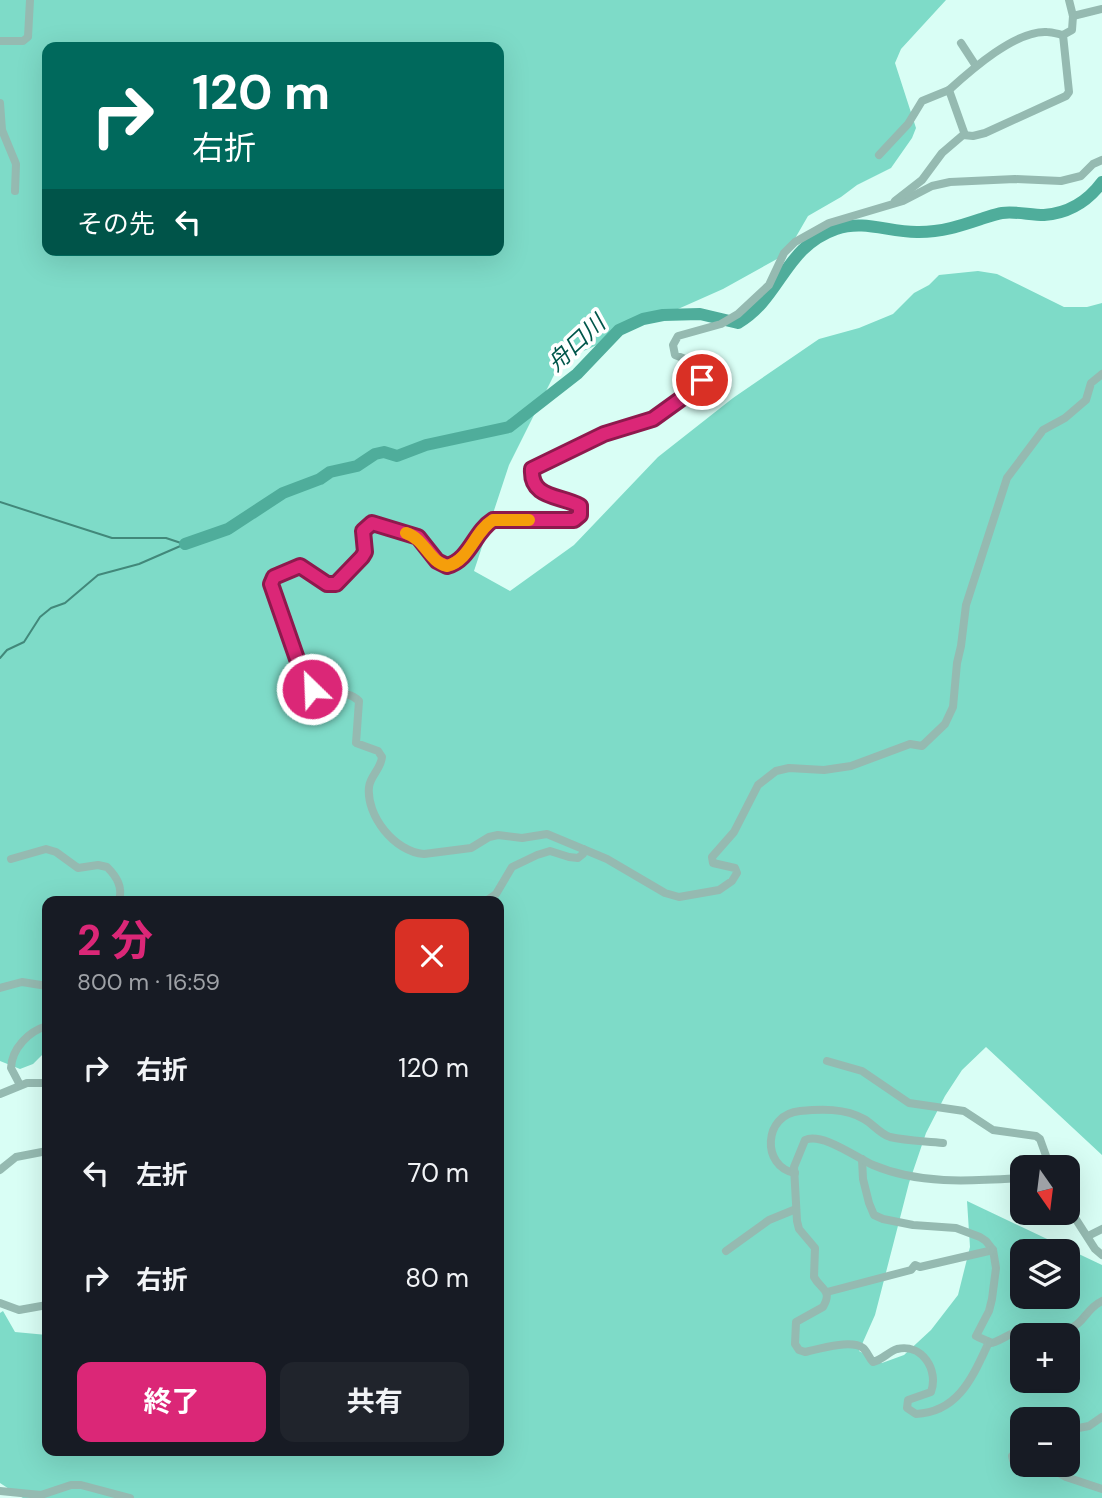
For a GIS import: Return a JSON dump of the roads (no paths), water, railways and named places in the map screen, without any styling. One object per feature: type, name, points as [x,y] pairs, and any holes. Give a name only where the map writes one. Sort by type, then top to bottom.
[{"type":"street","points":[[0,41],[23,41],[28,37],[30,0]]},
{"type":"street","points":[[879,155],[908,124],[922,101],[949,90],[1003,47],[1033,34],[1046,31],[1063,35],[1072,30],[1073,16],[1069,0]]},
{"type":"street","points":[[1073,16],[1102,9]]},
{"type":"street","points":[[893,204],[922,180],[942,153],[965,135],[985,133],[1066,96],[1069,92],[1063,35]]},
{"type":"street","points":[[961,43],[976,66]]},
{"type":"street","points":[[949,90],[965,135]]},
{"type":"street","points":[[0,103],[2,130],[16,164],[15,191]]},
{"type":"street","points":[[1102,160],[1075,179],[950,182],[932,186],[903,201],[841,219],[803,236],[784,253],[769,285],[738,314],[722,324],[678,336],[673,345],[675,355],[702,368],[702,380],[696,388],[653,419],[604,434],[535,467],[531,472],[537,488],[545,494],[580,506],[578,518],[568,521],[493,520],[458,562],[447,566],[437,561],[418,537],[372,523],[363,531],[365,552],[336,584],[327,584],[300,566],[278,574],[271,584],[307,685],[321,693],[349,694],[359,701],[356,743],[378,751],[382,757],[381,765],[370,783],[369,797],[373,811],[380,826],[412,852],[424,854],[471,848],[489,837],[498,835],[522,838],[547,834],[607,859],[671,896],[714,892],[732,881],[737,873],[735,868],[713,863],[712,857],[734,832],[758,785],[772,774],[789,768],[824,770],[851,766],[910,744],[924,744],[945,724],[953,707],[966,605],[1007,478],[1044,430],[1065,418],[1086,400],[1091,383],[1102,374]]},
{"type":"street","points":[[11,859],[46,849],[56,852],[78,868],[98,865],[107,867],[119,882],[120,896]]},
{"type":"street","points":[[493,896],[508,873],[518,864],[545,852],[578,858],[583,854],[583,849]]},
{"type":"street","points":[[0,988],[22,982],[42,985]]},
{"type":"street","points":[[20,1085],[11,1068],[15,1052],[33,1032],[42,1028]]},
{"type":"street","points":[[827,1061],[862,1071],[909,1103],[964,1111],[993,1130],[1036,1136],[1040,1139],[1046,1155]]},
{"type":"street","points":[[0,1094],[20,1085],[42,1083]]},
{"type":"street","points":[[794,1172],[786,1171],[776,1161],[770,1148],[775,1126],[780,1117],[788,1113],[830,1110],[848,1113],[863,1118],[887,1136],[943,1143]]},
{"type":"street","points":[[827,1293],[814,1277],[815,1248],[799,1228],[796,1209],[796,1160],[809,1137],[900,1173],[946,1181],[1010,1178]]},
{"type":"street","points":[[0,1170],[16,1157],[42,1153]]},
{"type":"street","points":[[862,1159],[861,1169],[869,1203],[872,1212],[878,1217],[914,1225],[956,1228],[980,1237],[993,1250],[996,1268],[992,1299],[976,1336],[996,1342],[1021,1329],[1035,1327],[1061,1330],[1075,1326],[1086,1312],[1102,1301]]},
{"type":"street","points":[[726,1251],[769,1220],[796,1209]]},
{"type":"street","points":[[1080,1224],[1095,1249],[1102,1255]]},
{"type":"street","points":[[1088,1236],[1102,1229]]},
{"type":"street","points":[[827,1293],[993,1250]]},
{"type":"street","points":[[827,1293],[823,1307],[796,1322],[795,1344],[799,1350],[804,1352],[838,1345],[854,1345],[862,1347],[873,1362],[897,1349],[914,1350],[927,1360],[933,1375],[931,1392],[908,1400],[907,1408],[916,1414],[939,1409],[961,1395],[989,1342]]},
{"type":"street","points":[[0,1303],[19,1310],[42,1306]]},
{"type":"street","points":[[1080,1428],[1089,1426],[1102,1417]]},
{"type":"street","points":[[1067,1477],[1102,1489]]},
{"type":"street","points":[[0,1491],[41,1495],[71,1485],[81,1485],[130,1498]]},
{"type":"waterway","name":"舟口川","points":[[185,544],[228,529],[283,493],[320,479],[330,472],[357,466],[375,454],[384,452],[397,456],[426,445],[509,427],[577,374],[619,330],[643,319],[663,315],[700,314],[738,323],[764,300],[805,248],[836,229],[857,225],[927,232],[1002,213],[1053,214],[1077,205],[1091,195],[1102,182]]},
{"type":"waterway","points":[[0,502],[112,538],[166,538],[184,544]]},
{"type":"waterway","points":[[0,658],[7,650],[24,642],[40,617],[51,608],[65,603],[98,575],[139,564],[185,544]]}]
